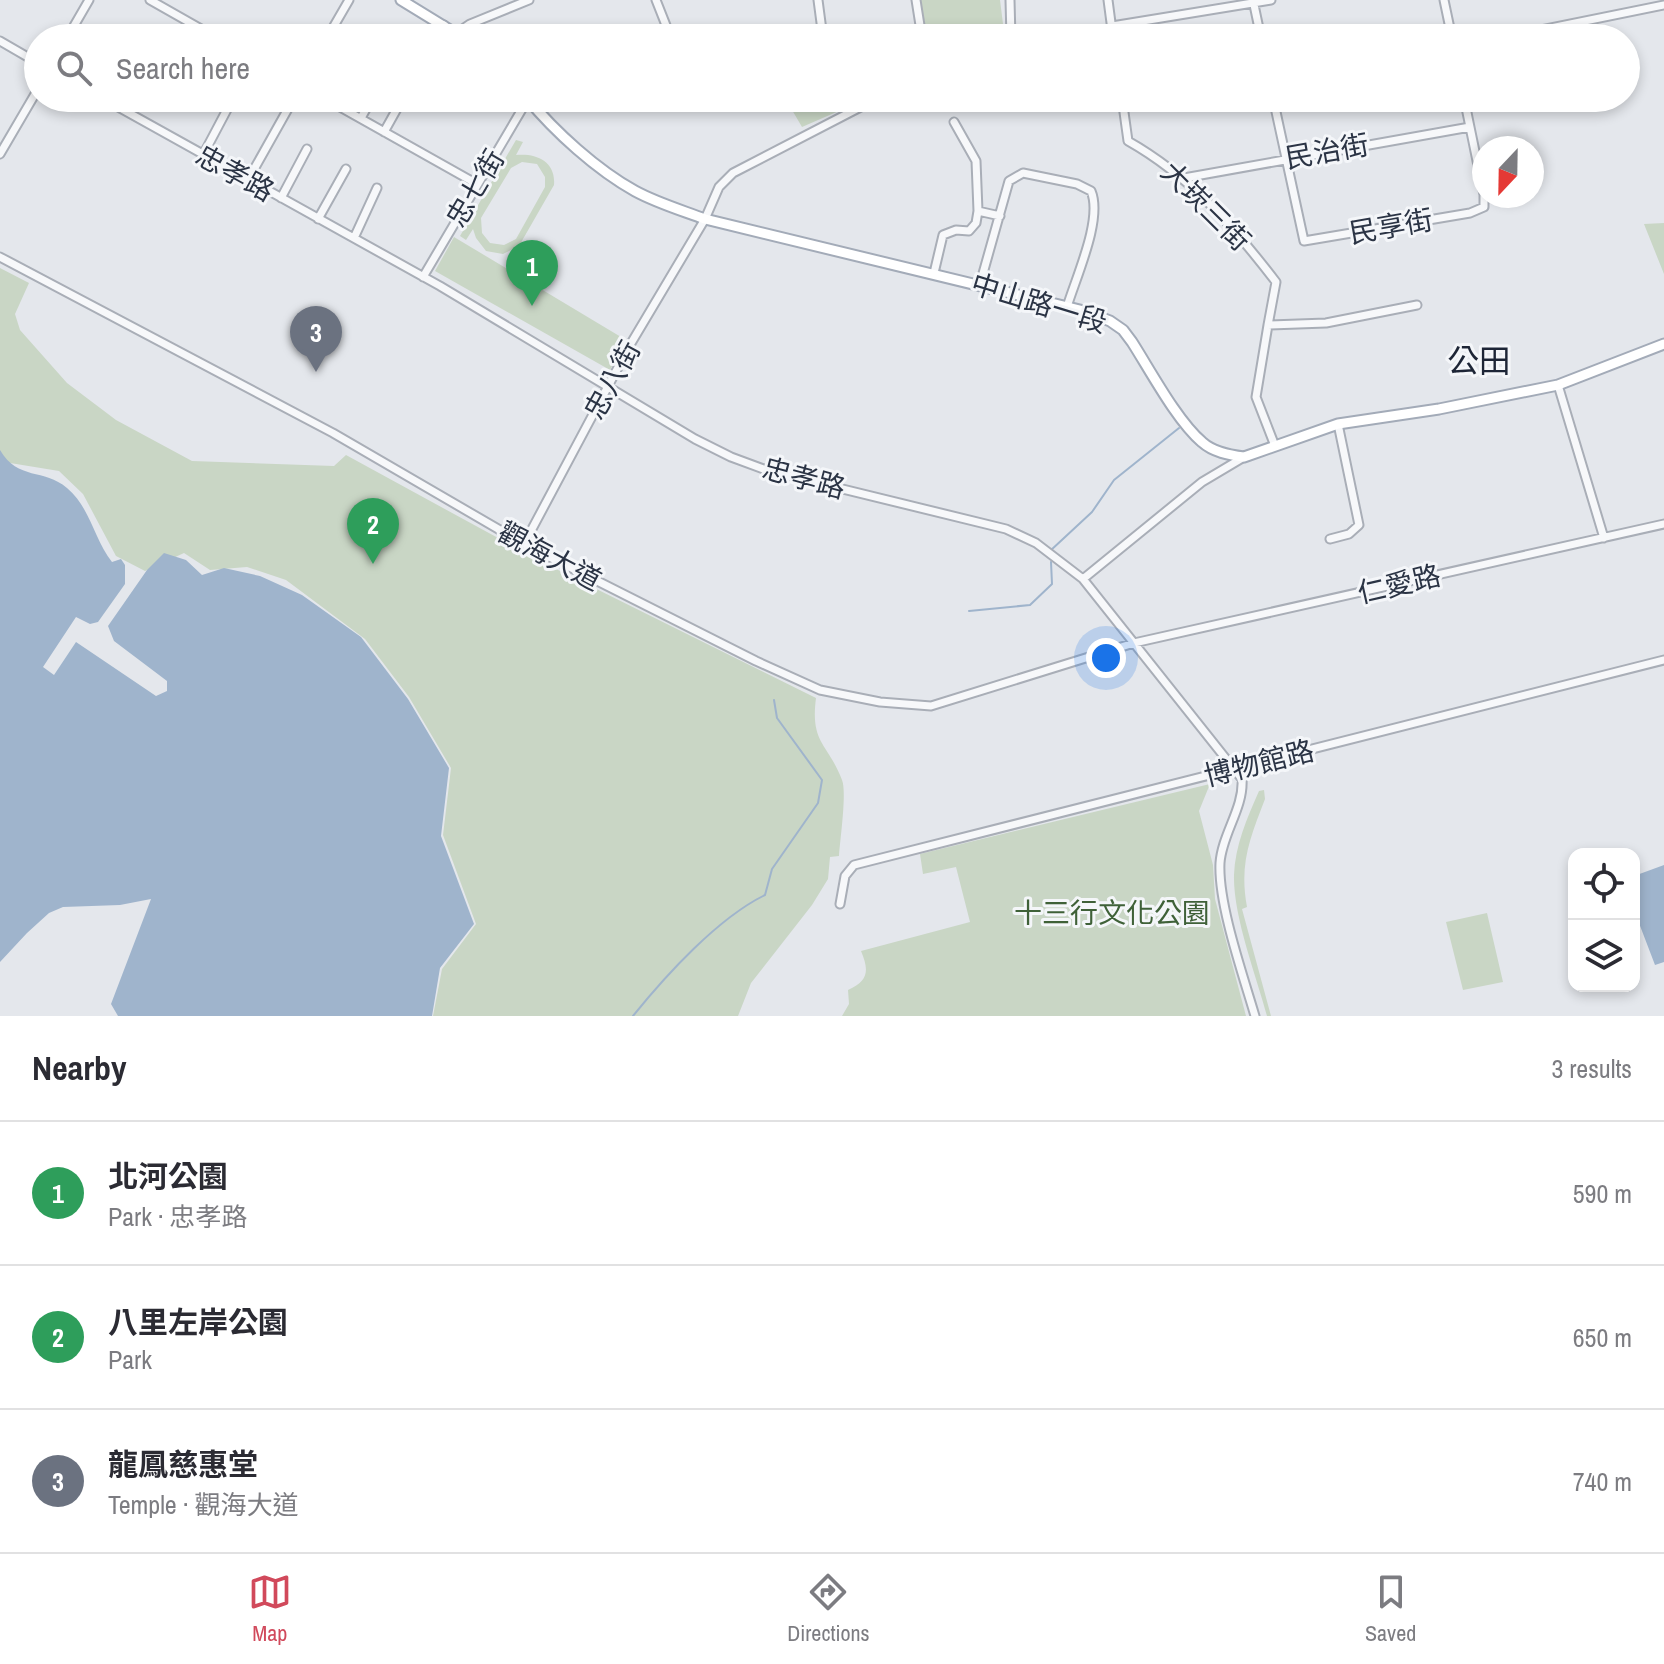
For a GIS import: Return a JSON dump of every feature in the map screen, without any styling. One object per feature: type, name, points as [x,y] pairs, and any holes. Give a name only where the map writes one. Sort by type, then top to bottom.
[{"type":"main road","points":[[401,0],[442,24]]},
{"type":"main road","name":"中山路一段","points":[[540,112],[570,143],[634,190],[705,219],[980,284],[1110,321],[1123,330],[1195,435],[1210,448],[1244,457]]},
{"type":"main road","points":[[1244,457],[1338,424],[1439,409],[1558,385],[1664,344]]},
{"type":"street","points":[[75,24],[89,0]]},
{"type":"street","points":[[335,24],[349,0]]},
{"type":"street","points":[[470,24],[529,0]]},
{"type":"street","points":[[656,0],[665,24]]},
{"type":"street","points":[[818,0],[821,24]]},
{"type":"street","points":[[916,0],[920,24]]},
{"type":"street","points":[[1010,0],[1011,24]]},
{"type":"street","points":[[1108,0],[1112,24]]},
{"type":"street","points":[[1123,24],[1271,0]]},
{"type":"street","points":[[1444,0],[1449,24]]},
{"type":"street","points":[[155,1],[194,24]]},
{"type":"street","points":[[1254,1],[1258,24]]},
{"type":"street","points":[[1570,24],[1664,5]]},
{"type":"street","points":[[0,41],[24,55]]},
{"type":"street","points":[[1,150],[24,112]]},
{"type":"street","name":"忠孝路","points":[[127,112],[423,277],[731,457],[769,471],[1006,529],[1036,543],[1083,579],[1235,769]]},
{"type":"street","points":[[203,155],[226,112]]},
{"type":"street","points":[[248,180],[286,112]]},
{"type":"street","points":[[350,112],[477,184]]},
{"type":"street","points":[[361,118],[364,112]]},
{"type":"street","points":[[384,132],[395,112]]},
{"type":"street","name":"忠七街","points":[[423,277],[520,112]]},
{"type":"street","name":"忠八街","points":[[524,544],[608,386],[705,219],[719,187],[733,173],[850,112]]},
{"type":"street","name":"大崁三街","points":[[1124,112],[1128,141],[1157,157],[1184,178],[1245,241],[1276,282],[1268,325]]},
{"type":"street","points":[[1276,112],[1286,158]]},
{"type":"street","points":[[1467,112],[1472,137]]},
{"type":"street","points":[[934,273],[943,235],[956,230],[969,231],[976,223],[978,211],[976,161],[954,122]]},
{"type":"street","name":"民治街","points":[[1184,178],[1470,127]]},
{"type":"street","points":[[281,198],[307,149]]},
{"type":"street","name":"民享街","points":[[1286,158],[1304,241],[1482,208]]},
{"type":"street","points":[[318,219],[346,169]]},
{"type":"street","points":[[980,284],[1009,181],[1019,173],[1062,180],[1091,191],[1095,201],[1094,228],[1067,307]]},
{"type":"street","points":[[354,238],[377,188]]},
{"type":"street","points":[[978,211],[1000,216]]},
{"type":"street","name":"觀海大道","points":[[0,257],[333,433],[524,544],[820,690],[880,702],[931,706],[1134,643]]},
{"type":"street","points":[[1275,446],[1256,397],[1268,325],[1326,323],[1417,305]]},
{"type":"street","points":[[1558,385],[1604,538]]},
{"type":"street","points":[[1330,539],[1349,534],[1359,525],[1338,424]]},
{"type":"street","points":[[1083,579],[1202,482],[1244,457]]},
{"type":"street","name":"仁愛路","points":[[1134,643],[1664,524]]},
{"type":"street","name":"博物館路","points":[[840,904],[845,876],[854,865],[1664,660]]},
{"type":"street","points":[[1235,769],[1242,779],[1243,790],[1223,845],[1220,872],[1227,913],[1255,1016]]},
{"type":"green space","points":[[920,0],[1000,0],[1003,24],[923,24]]},
{"type":"green space","points":[[793,112],[836,112],[802,127]]},
{"type":"green space","points":[[516,140],[523,142],[516,155],[531,155],[548,164],[554,185],[519,246],[503,254],[486,251],[473,229],[466,240],[460,236]],"holes":[[[522,162],[537,164],[545,177],[545,187],[516,239],[504,245],[490,243],[482,233],[481,218],[511,168]]]},
{"type":"green space","points":[[1664,223],[1664,274],[1644,224]]},
{"type":"green space","points":[[454,237],[626,340],[610,370],[435,271]]},
{"type":"green space","points":[[0,268],[29,283],[15,314],[20,330],[67,383],[116,420],[192,461],[334,466],[346,455],[540,561],[816,698],[818,734],[843,786],[839,856],[830,857],[828,879],[812,905],[751,983],[738,1016],[433,1016],[442,969],[476,924],[443,835],[451,768],[409,697],[365,639],[286,580],[247,567],[210,570],[184,553],[145,571],[116,556],[83,494],[59,471],[4,462],[0,454]]},
{"type":"green space","name":"十三行文化公園","points":[[1210,784],[1199,811],[1213,865],[1215,899],[1246,1016],[842,1016],[849,1004],[848,990],[860,983],[865,974],[861,951],[970,922],[956,867],[923,874],[920,854]]},
{"type":"green space","points":[[1264,790],[1265,799],[1247,852],[1244,877],[1247,907],[1242,909],[1271,1016],[1267,1016],[1246,946],[1237,909],[1234,875],[1242,832],[1259,791]]},
{"type":"green space","points":[[1487,913],[1503,982],[1463,990],[1446,922]]},
{"type":"water","points":[[0,450],[15,466],[67,488],[81,504],[112,562],[121,559],[125,565],[125,584],[98,622],[90,624],[76,617],[43,667],[54,675],[76,642],[156,696],[167,691],[167,681],[114,641],[108,626],[147,570],[164,553],[186,560],[202,575],[224,568],[260,576],[302,595],[361,637],[408,699],[449,768],[441,836],[474,924],[440,968],[432,1016],[118,1016],[111,1004],[151,899],[120,905],[63,907],[49,913],[0,962]]},
{"type":"water","points":[[1664,865],[1664,962],[1655,965],[1640,926],[1640,874]]},
{"type":"waterway","points":[[1050,551],[1092,512],[1114,480],[1179,428]]},
{"type":"waterway","points":[[969,611],[1030,605],[1052,584],[1051,562]]},
{"type":"waterway","points":[[633,1016],[711,933],[765,895],[772,869],[818,803],[822,780],[777,718],[774,700]]},
{"type":"place","name":"北河公園","points":[[532,306]]},
{"type":"place","name":"龍鳳慈惠堂","points":[[316,372]]},
{"type":"place","name":"八里左岸公園","points":[[373,564]]},
{"type":"district","name":"公田","points":[[1479,361]]}]
